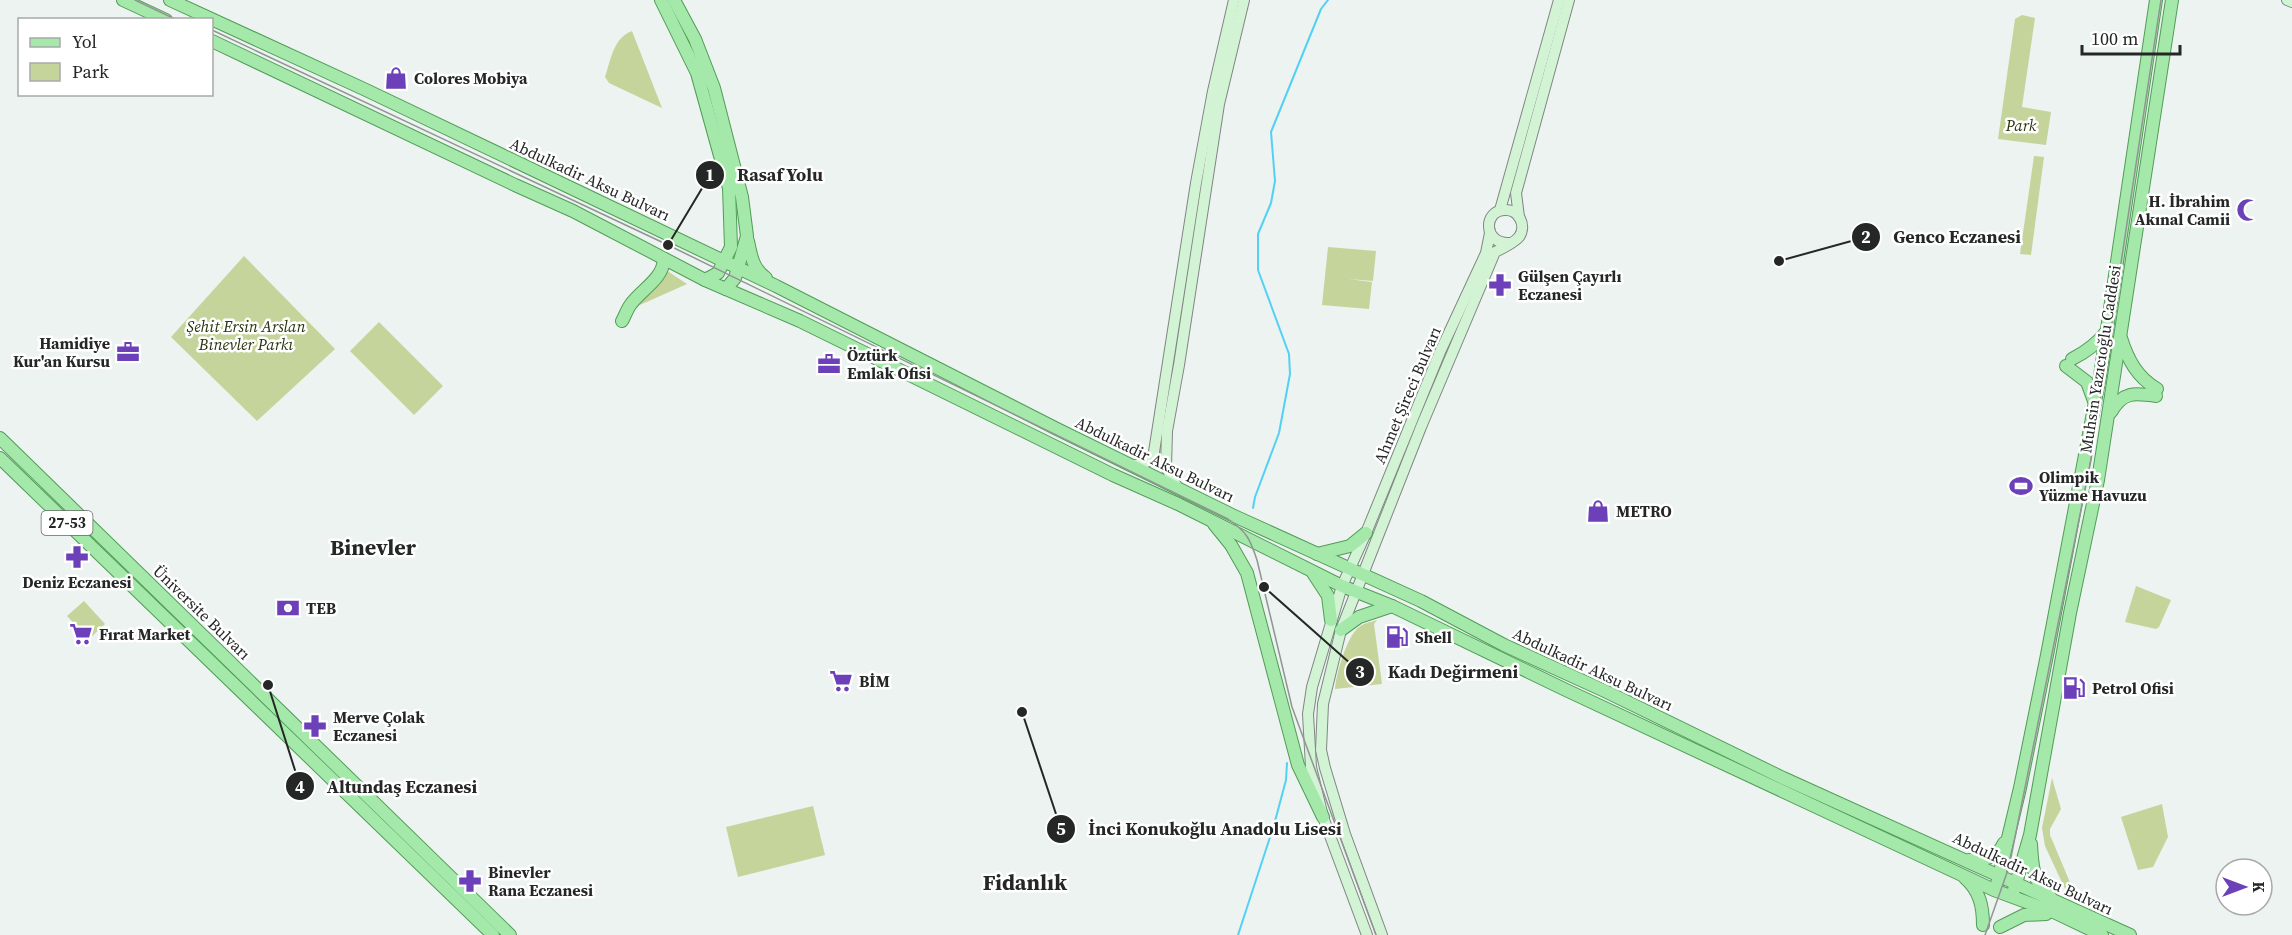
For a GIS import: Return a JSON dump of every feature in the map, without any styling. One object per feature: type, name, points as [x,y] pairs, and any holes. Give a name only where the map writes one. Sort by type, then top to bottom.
[{"type":"main road","points":[[123,0],[162,18]]},
{"type":"main road","name":"Abdulkadir Aksu Bulvarı","points":[[170,0],[209,18]]},
{"type":"main road","points":[[661,0],[697,73],[729,188],[731,248],[718,273],[705,280]]},
{"type":"main road","points":[[674,0],[695,39],[714,88],[742,197],[752,261],[756,269],[776,286]]},
{"type":"main road","points":[[1130,465],[1146,463],[1152,459],[1210,103],[1234,0]]},
{"type":"main road","points":[[1177,487],[1170,476],[1165,460],[1167,431],[1219,104],[1245,0]]},
{"type":"main road","points":[[1500,210],[1559,0]]},
{"type":"main road","points":[[1519,217],[1516,193],[1569,0]]},
{"type":"main road","name":"Muhsin Yazıcıoğlu Caddesi","points":[[1994,890],[2000,876],[2047,655],[2095,404],[2156,0]]},
{"type":"main road","name":"Muhsin Yazıcıoğlu Caddesi","points":[[2014,890],[2030,835],[2109,415],[2172,0]]},
{"type":"main road","points":[[2287,0],[2292,2]]},
{"type":"main road","name":"Abdulkadir Aksu Bulvarı","points":[[213,20],[366,90],[776,286],[1130,465],[1421,601],[1504,645],[1783,777],[2000,876],[2014,890]]},
{"type":"main road","name":"Abdulkadir Aksu Bulvarı","points":[[213,41],[573,211],[705,280],[800,321],[1342,586],[1392,606],[1576,695],[1994,890],[2014,890],[2130,935]]},
{"type":"main road","points":[[1382,935],[1338,812],[1321,750],[1323,704],[1341,630],[1421,427],[1491,261],[1496,252],[1514,241],[1522,232],[1522,222],[1519,217],[1510,210],[1500,210],[1489,222],[1490,233],[1497,242],[1509,243]]},
{"type":"main road","name":"Ahmet Şireci Bulvarı","points":[[1367,935],[1323,817],[1309,749],[1308,714],[1312,687],[1342,586],[1440,352],[1486,253],[1490,233]]},
{"type":"main road","points":[[726,289],[739,269],[747,236]]},
{"type":"main road","points":[[622,321],[630,305],[664,266],[664,259]]},
{"type":"main road","points":[[2095,404],[2087,382],[2069,363],[2098,343],[2106,331]]},
{"type":"main road","points":[[2109,415],[2116,402],[2126,396],[2137,393],[2157,393],[2142,380],[2134,368],[2121,336]]},
{"type":"main road","name":"Üniversite Bulvarı","points":[[0,438],[510,935]]},
{"type":"main road","name":"Üniversite Bulvarı","points":[[0,458],[493,935]]},
{"type":"main road","points":[[1152,459],[1158,462],[1165,460]]},
{"type":"main road","points":[[1211,520],[1231,545],[1247,573],[1298,765],[1323,817]]},
{"type":"main road","points":[[1317,554],[1350,546],[1366,533]]},
{"type":"main road","points":[[1308,568],[1325,588],[1331,620]]},
{"type":"main road","points":[[1341,630],[1359,617],[1392,606]]},
{"type":"main road","points":[[1965,860],[1981,861],[1997,854],[2011,825]]},
{"type":"main road","points":[[2030,835],[2033,869],[2037,880],[2044,892],[2060,909]]},
{"type":"main road","points":[[1957,872],[1968,881],[1979,897],[1983,908],[1983,925]]},
{"type":"main road","points":[[2000,927],[2024,915],[2060,909]]},
{"type":"main road","name":"Abdulkadir Aksu Bulvarı","points":[[2060,909],[2102,935]]},
{"type":"green space","name":"Park","points":[[2022,15],[2035,18],[2022,107],[2051,112],[2046,145],[1998,139],[2015,19]]},
{"type":"green space","points":[[632,31],[662,108],[609,83],[605,77],[617,44]]},
{"type":"green space","points":[[2034,156],[2044,157],[2031,255],[2020,254]]},
{"type":"green space","points":[[1328,247],[1376,251],[1373,281],[1348,279],[1372,282],[1369,309],[1322,305]]},
{"type":"green space","name":"Şehit Ersin Arslan Binevler Parkı","points":[[244,256],[335,349],[257,421],[171,337]]},
{"type":"green space","points":[[666,270],[687,284],[631,309]]},
{"type":"green space","points":[[379,322],[443,386],[414,415],[350,351]]},
{"type":"green space","points":[[2136,586],[2171,600],[2156,629],[2125,622]]},
{"type":"green space","points":[[84,601],[105,624],[89,639],[67,616]]},
{"type":"green space","points":[[1377,620],[1374,624],[1382,684],[1335,689],[1337,674],[1350,638],[1361,626]]},
{"type":"green space","points":[[2052,778],[2061,809],[2050,829],[2050,835],[2077,899],[2066,891],[2045,846],[2042,828]]},
{"type":"green space","points":[[2162,804],[2168,837],[2153,867],[2138,870],[2121,817]]},
{"type":"green space","points":[[813,806],[825,855],[738,877],[726,827]]},
{"type":"waterway","points":[[1253,508],[1279,433],[1290,374],[1289,354],[1258,270],[1258,234],[1271,203],[1275,181],[1271,132],[1321,9],[1328,0]]},
{"type":"waterway","points":[[1238,935],[1274,825],[1286,780],[1287,763]]},
{"type":"tram line","points":[[135,0],[173,18]]},
{"type":"tram line","points":[[1985,935],[2009,867],[2091,460],[2161,0]]},
{"type":"tram line","points":[[213,30],[668,245],[1228,519],[1240,528],[1247,536],[1255,553],[1292,707],[1376,935]]},
{"type":"place","name":"Colores Mobiya","points":[[396,78]]},
{"type":"place","name":"H. İbrahim Akınal Camii","points":[[2248,210]]},
{"type":"place","name":"Rasaf Yolu","points":[[668,245]]},
{"type":"place","name":"Genco Eczanesi","points":[[1779,261]]},
{"type":"place","name":"Gülşen Çayırlı Eczanesi","points":[[1500,285]]},
{"type":"place","name":"Hamidiye Kur'an Kursu","points":[[128,352]]},
{"type":"place","name":"Öztürk Emlak Ofisi","points":[[829,364]]},
{"type":"place","name":"Olimpik Yüzme Havuzu","points":[[2021,486]]},
{"type":"place","name":"METRO","points":[[1598,511]]},
{"type":"place","name":"Deniz Eczanesi","points":[[77,557]]},
{"type":"place","name":"Kadı Değirmeni","points":[[1264,587]]},
{"type":"place","name":"TEB","points":[[288,608]]},
{"type":"place","name":"Fırat Market","points":[[81,634]]},
{"type":"place","name":"Shell","points":[[1397,637]]},
{"type":"place","name":"BİM","points":[[841,681]]},
{"type":"place","name":"Altundaş Eczanesi","points":[[268,685]]},
{"type":"place","name":"Petrol Ofisi","points":[[2074,688]]},
{"type":"place","name":"İnci Konukoğlu Anadolu Lisesi","points":[[1022,712]]},
{"type":"place","name":"Merve Çolak Eczanesi","points":[[315,726]]},
{"type":"place","name":"Binevler Rana Eczanesi","points":[[470,881]]},
{"type":"district","name":"Binevler","points":[[373,547]]},
{"type":"district","name":"Fidanlık","points":[[1025,882]]}]
